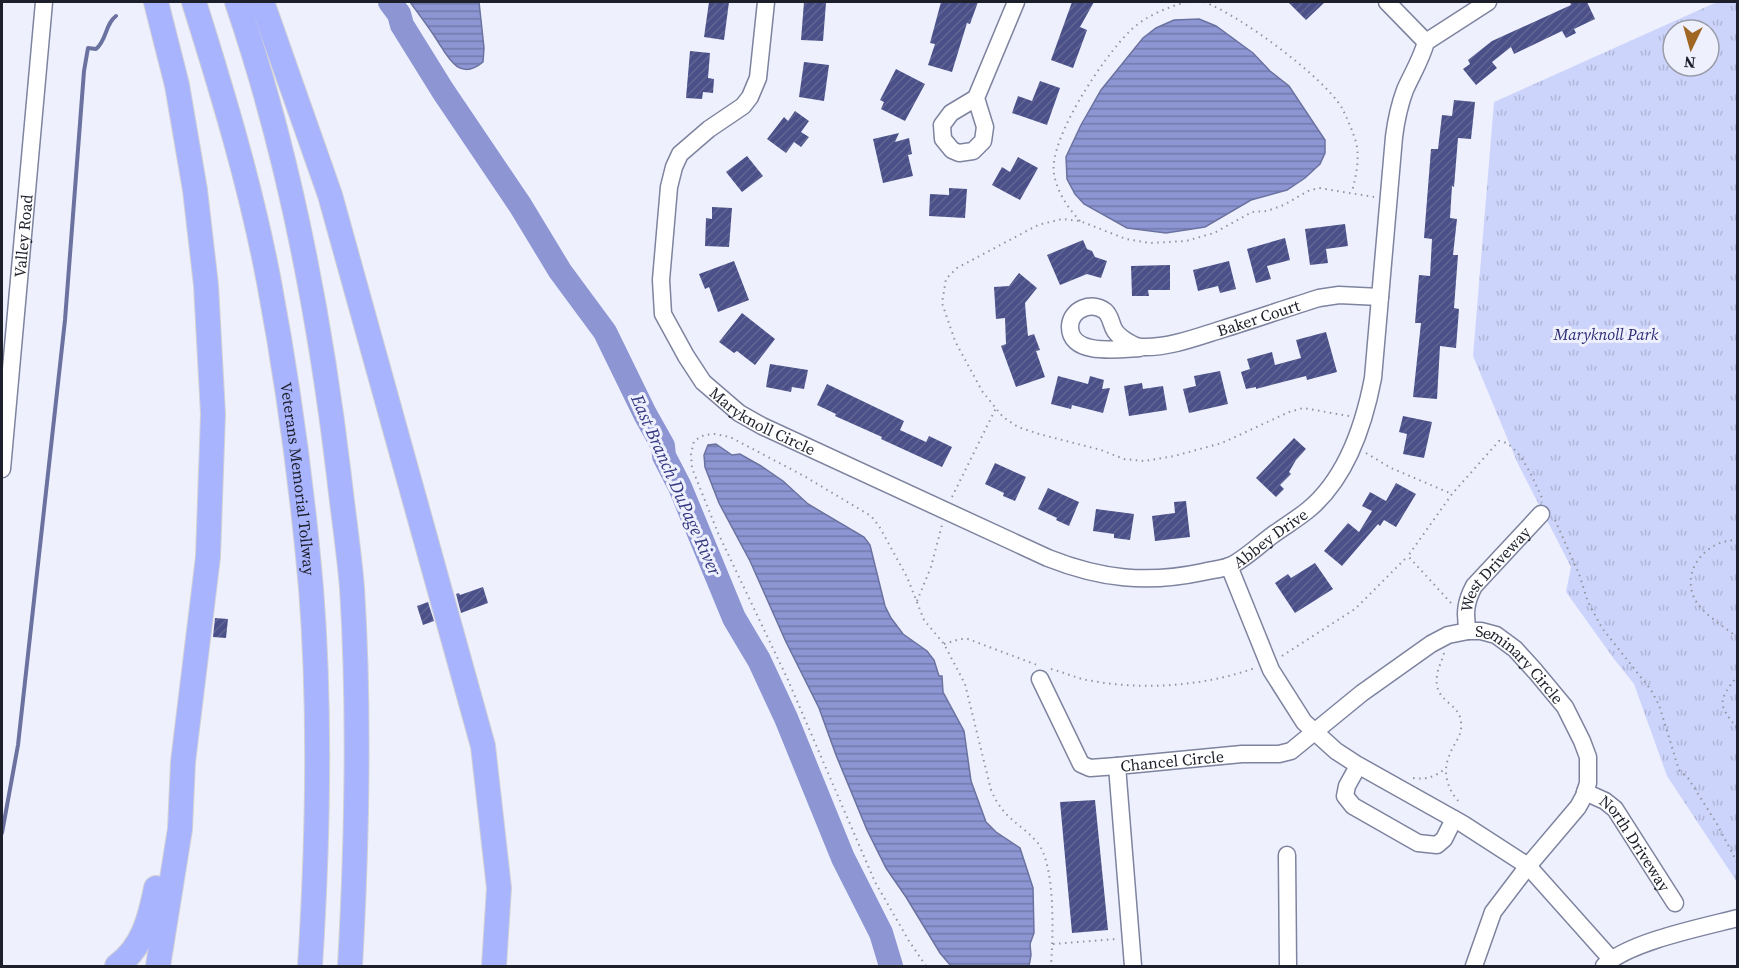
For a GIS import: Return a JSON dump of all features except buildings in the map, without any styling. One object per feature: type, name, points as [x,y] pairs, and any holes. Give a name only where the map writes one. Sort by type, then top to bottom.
[{"type":"highway","points":[[156,2],[177,85],[195,190],[206,285],[211,358],[212,460],[208,557],[183,762],[180,828],[158,966]]},
{"type":"highway","name":"Veterans Memorial Tollway","points":[[194,2],[234,135],[269,280],[293,428],[311,588],[316,705],[316,875],[310,966]]},
{"type":"highway","points":[[237,2],[254,52],[292,201],[320,337],[336,447],[352,587],[356,706],[358,798],[350,966]]},
{"type":"highway","points":[[262,2],[330,195],[483,746],[499,888],[496,961]]},
{"type":"highway","points":[[117,966],[125,961],[136,947],[151,914],[167,824],[183,762]]},
{"type":"street","name":"Valley Road","points":[[2,469],[44,2]]},
{"type":"street","name":"Maryknoll Circle","points":[[766,2],[758,78],[750,97],[743,106],[709,129],[680,154],[669,187],[662,259],[663,314],[703,382],[732,408],[762,426],[1073,568],[1105,576],[1141,579],[1172,578],[1229,566]]},
{"type":"street","points":[[976,98],[1016,2]]},
{"type":"street","points":[[1387,2],[1426,42],[1488,2]]},
{"type":"street","name":"Abbey Drive","points":[[1426,42],[1396,118],[1373,378],[1364,418],[1354,445],[1333,482],[1309,510],[1229,566],[1268,662],[1304,722],[1336,751],[1358,766],[1454,819],[1528,867],[1607,963]]},
{"type":"street","name":"Baker Court","points":[[1140,348],[1173,344],[1319,298],[1339,295],[1380,297]]},
{"type":"street","name":"West Driveway","points":[[1468,631],[1464,616],[1468,598],[1474,586],[1548,514]]},
{"type":"street","name":"Seminary Circle","points":[[1315,732],[1362,693],[1431,644],[1448,635],[1468,631],[1496,635],[1515,649],[1564,707],[1588,757],[1588,783],[1578,807],[1528,867]]},
{"type":"street","points":[[1042,671],[1081,764],[1090,768],[1117,766]]},
{"type":"street","name":"Chancel Circle","points":[[1133,966],[1117,766],[1242,754],[1279,754],[1300,745],[1315,732]]},
{"type":"street","points":[[1358,766],[1347,786],[1345,796],[1353,806],[1418,843],[1437,845],[1444,839],[1454,819]]},
{"type":"street","name":"North Driveway","points":[[1585,792],[1605,801],[1615,809],[1675,903]]},
{"type":"street","points":[[1287,855],[1288,966]]},
{"type":"street","points":[[1474,966],[1493,912],[1528,867]]},
{"type":"street","points":[[1607,963],[1645,944],[1737,918]]},
{"type":"path","points":[[1080,221],[1061,196],[1053,173],[1056,150],[1062,132],[1108,55],[1130,31],[1142,21],[1164,9],[1186,2]]},
{"type":"path","points":[[1204,2],[1228,13],[1276,46],[1319,81],[1342,107],[1356,142],[1358,164],[1352,192]]},
{"type":"path","points":[[1364,418],[1303,408],[1289,411],[1222,443],[1174,456],[1144,461],[1124,459],[1101,450],[1018,427],[1003,417],[982,391],[955,341],[942,303],[946,279],[957,268],[1038,225],[1062,219],[1080,221],[1126,239],[1142,242],[1186,241],[1214,233],[1252,212],[1268,211],[1284,205],[1308,191],[1329,188],[1388,199]]},
{"type":"path","points":[[926,966],[875,882],[806,719],[718,532],[692,468],[691,454],[694,441],[705,435],[730,437],[804,476],[871,516],[879,526],[907,577],[924,620],[945,644],[965,684],[991,790],[997,805],[1010,820],[1036,842],[1043,852],[1048,868],[1053,945],[1051,966]]},
{"type":"path","points":[[945,644],[968,639],[1042,671],[1101,682],[1150,686],[1208,680],[1253,669],[1294,649],[1355,609],[1408,556],[1452,494],[1499,441],[1506,442],[1517,451],[1579,574],[1588,603],[1602,628],[1651,690],[1659,705],[1679,770],[1688,778],[1689,783],[1717,824],[1737,864]]},
{"type":"path","points":[[1354,445],[1391,468],[1452,494]]},
{"type":"path","points":[[1737,540],[1718,543],[1707,549],[1695,564],[1691,584],[1694,596],[1701,607],[1737,638]]},
{"type":"path","points":[[1408,556],[1452,602],[1448,635],[1436,683],[1439,696],[1455,710],[1461,720],[1461,733],[1449,755],[1446,768],[1446,783],[1454,798],[1462,806],[1454,819]]},
{"type":"path","points":[[1737,675],[1721,700],[1723,711],[1737,729]]},
{"type":"path","points":[[1407,776],[1425,779],[1436,776],[1446,768]]},
{"type":"path","points":[[1053,945],[1130,938]]},
{"type":"green space","name":"Maryknoll Park","points":[[1717,2],[1737,2],[1737,882],[1667,776],[1634,684],[1566,592],[1571,567],[1518,464],[1473,356],[1494,102],[1661,27],[1661,78],[1721,78],[1721,18],[1681,18]]},
{"type":"shaded area","points":[[410,2],[479,2],[484,48],[483,62],[474,68],[467,69],[454,64]]},
{"type":"shaded area","points":[[1199,19],[1216,26],[1253,53],[1289,86],[1325,140],[1325,153],[1320,164],[1287,190],[1251,200],[1205,227],[1166,233],[1127,228],[1084,204],[1075,194],[1067,179],[1066,157],[1101,90],[1143,38],[1156,28],[1174,20]]},
{"type":"shaded area","points":[[716,444],[732,455],[740,454],[761,466],[783,481],[808,504],[864,537],[870,545],[885,606],[891,618],[903,634],[927,651],[934,660],[939,676],[942,676],[943,692],[964,731],[971,781],[986,822],[996,832],[1020,848],[1033,888],[1034,933],[1030,944],[1029,966],[951,966],[940,953],[886,868],[867,830],[819,708],[786,642],[750,561],[719,503],[705,467],[704,455],[708,445]]},
{"type":"waterway","name":"East Branch DuPage River","points":[[390,2],[443,91],[520,205],[560,271],[605,332],[663,446],[664,456],[680,487],[734,618],[759,660],[786,718],[843,858],[881,933],[891,966]]},
{"type":"waterway","points":[[2,833],[18,745],[65,320],[84,71],[88,48],[96,49],[100,45],[112,19],[116,16]]}]
